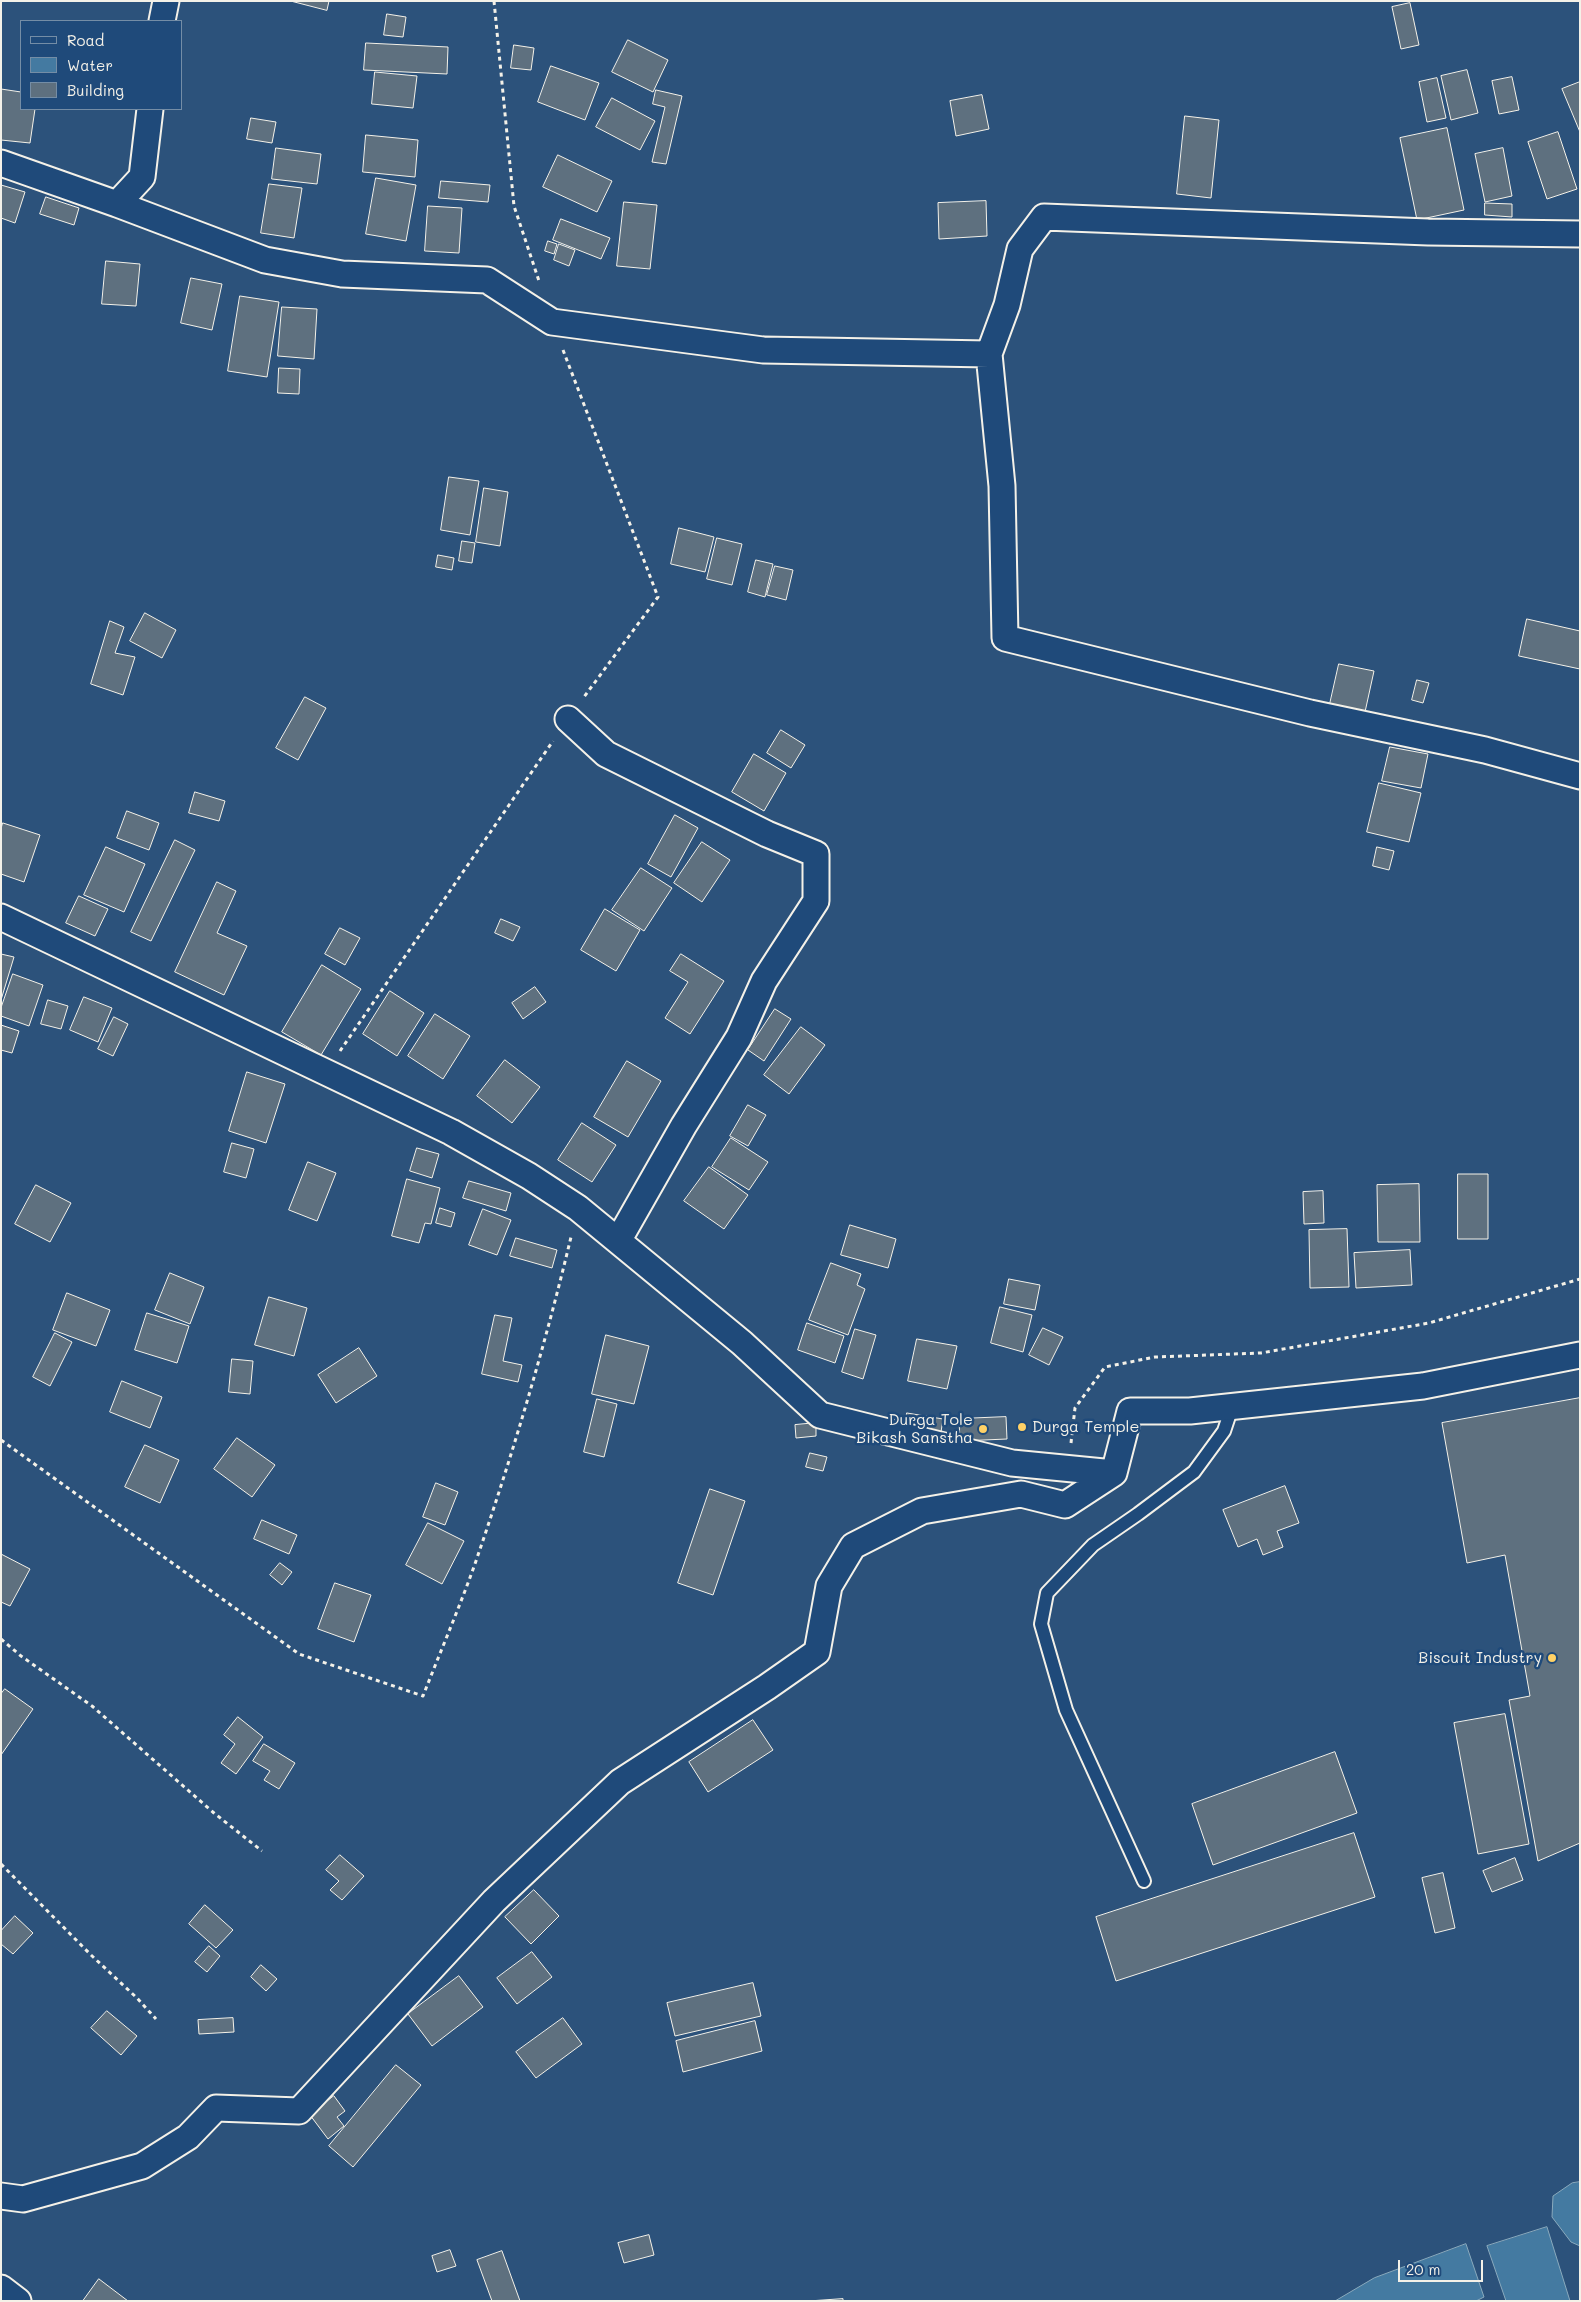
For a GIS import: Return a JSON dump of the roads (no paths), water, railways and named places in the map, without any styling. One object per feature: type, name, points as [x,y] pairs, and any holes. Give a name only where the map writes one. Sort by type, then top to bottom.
[{"type":"street","points":[[162,20],[166,1]]},
{"type":"street","points":[[117,204],[142,177],[150,110]]},
{"type":"street","points":[[1,163],[117,204],[265,260],[342,274],[487,280],[552,322],[763,350],[990,354]]},
{"type":"street","points":[[1580,234],[1428,232],[1044,217],[1020,249],[1007,305],[990,354],[1002,486],[1005,638],[1301,711],[1485,750],[1580,776]]},
{"type":"street","points":[[568,719],[606,754],[768,834],[816,854],[816,901],[764,981],[739,1037],[684,1125],[618,1241]]},
{"type":"street","points":[[1,917],[451,1132],[529,1176],[578,1208],[742,1343],[820,1415],[1012,1463],[1114,1473]]},
{"type":"street","points":[[1,2196],[23,2199],[142,2166],[188,2137],[216,2108],[299,2111],[494,1901],[620,1782],[768,1687],[817,1652],[829,1586],[853,1546],[922,1511],[1021,1494],[1065,1505],[1114,1473],[1130,1411],[1159,1412],[1232,1407],[1423,1386],[1580,1356]]},
{"type":"street","points":[[1,2288],[18,2301]]},
{"type":"lane","points":[[1144,1881],[1066,1710],[1041,1624],[1047,1593],[1094,1545],[1194,1472],[1224,1430],[1232,1407]]},
{"type":"water","points":[[1580,2182],[1580,2246],[1571,2242],[1552,2217],[1553,2196],[1572,2183]]},
{"type":"water","points":[[1547,2227],[1570,2301],[1506,2301],[1487,2246]]},
{"type":"water","points":[[1466,2244],[1484,2297],[1476,2301],[1335,2301],[1374,2278]]},
{"type":"place","name":"Durga Temple","points":[[1022,1427]]},
{"type":"place","name":"Durga Tole Bikash Sanstha","points":[[983,1429]]},
{"type":"place","name":"Biscuit Industry","points":[[1552,1658]]}]
